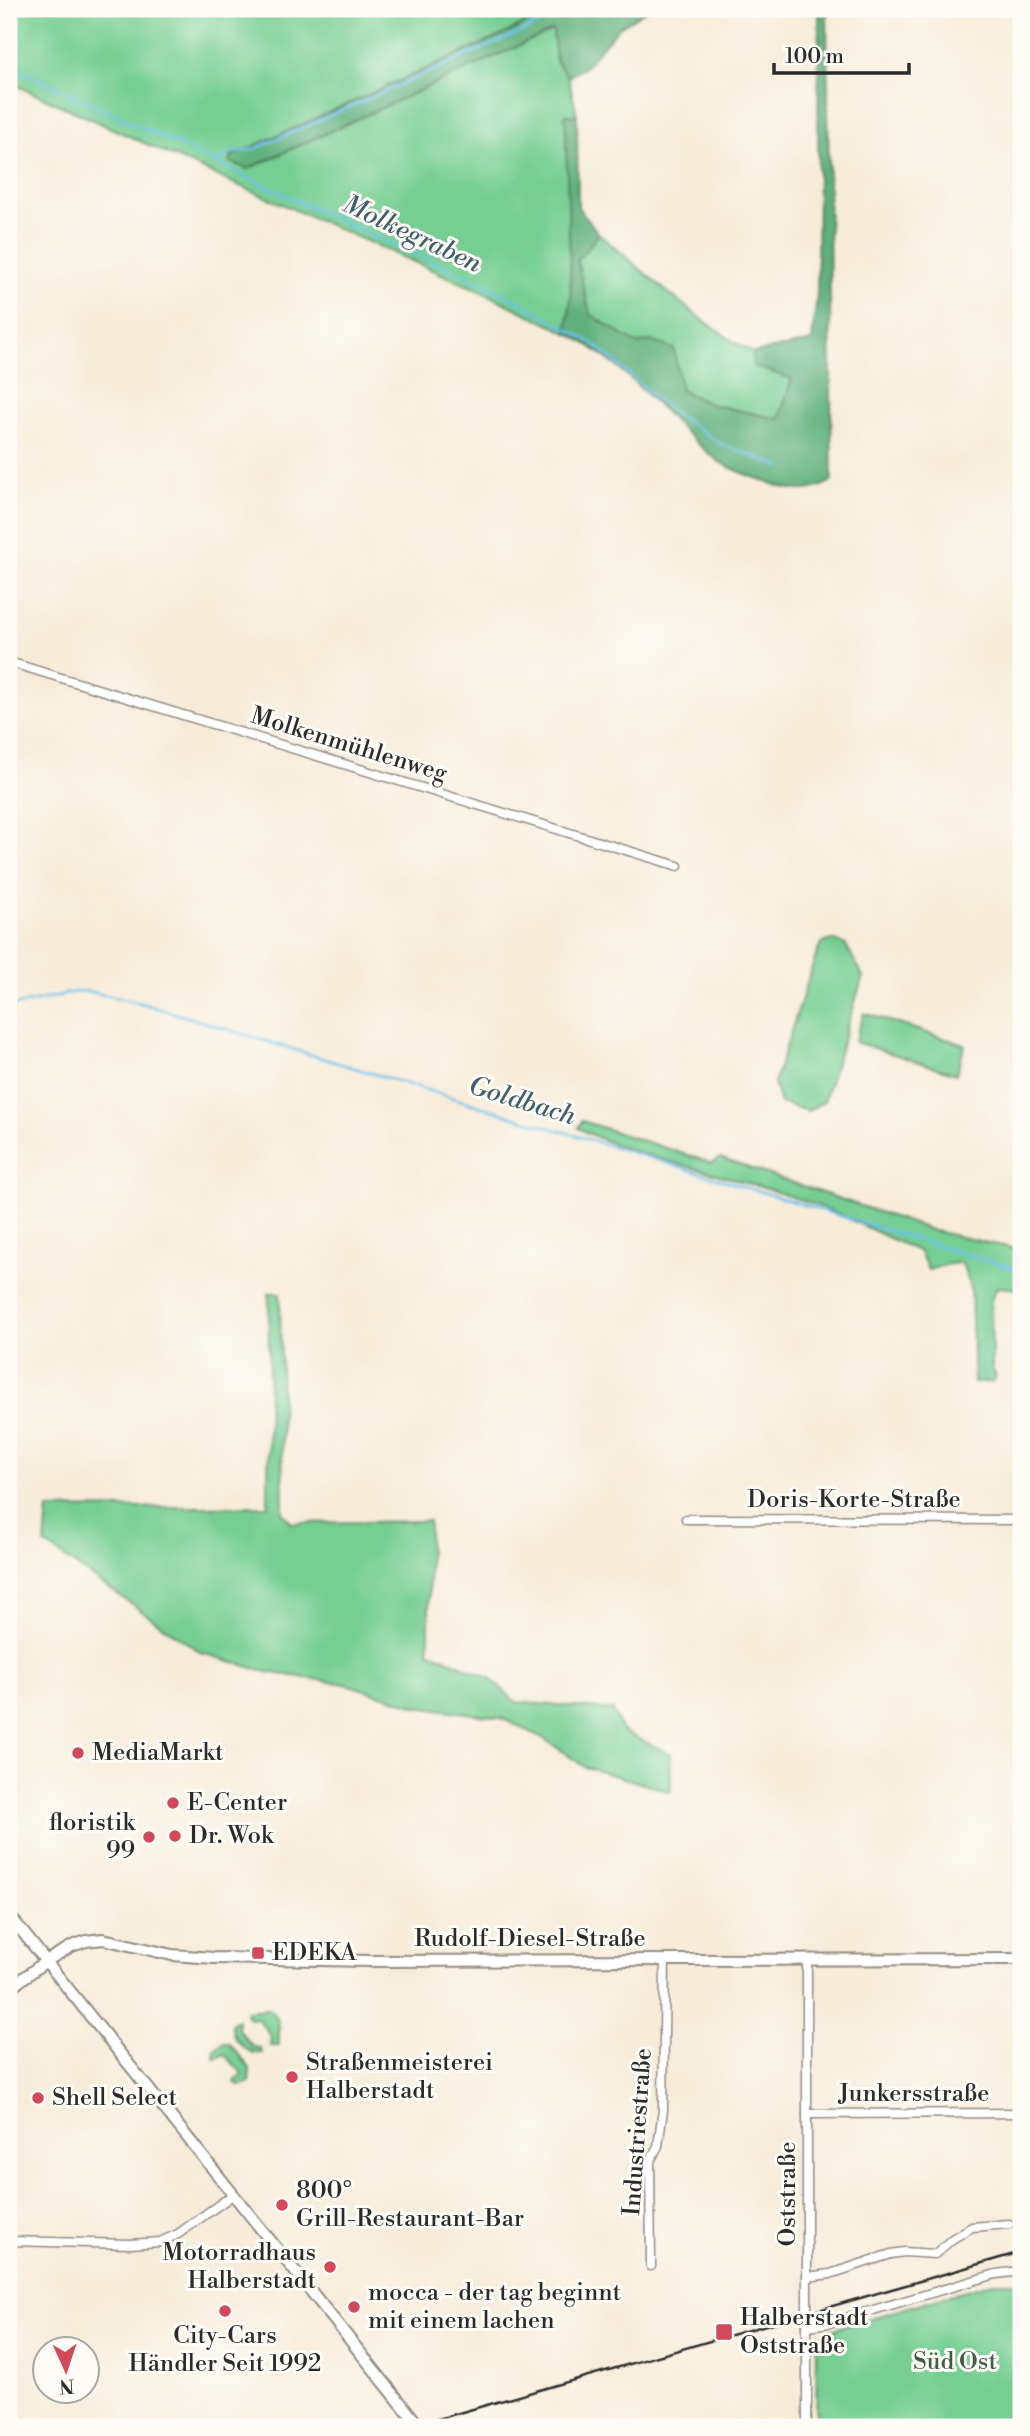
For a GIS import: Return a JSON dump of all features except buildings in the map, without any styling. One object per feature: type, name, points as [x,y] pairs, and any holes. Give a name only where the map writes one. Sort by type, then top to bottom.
[{"type":"street","name":"Molkenmühlenweg","points":[[9,662],[678,866]]},
{"type":"street","name":"Doris-Korte-Straße","points":[[686,1519],[1021,1520]]},
{"type":"street","points":[[9,1915],[420,2427]]},
{"type":"street","name":"Rudolf-Diesel-Straße","points":[[9,1989],[46,1961],[78,1943],[103,1939],[172,1955],[214,1958],[370,1961],[1021,1959]]},
{"type":"street","name":"Industriestraße","points":[[651,2266],[650,2161],[658,2146],[663,2110],[665,1960]]},
{"type":"street","name":"Oststraße","points":[[807,1961],[807,2427]]},
{"type":"street","name":"Junkersstraße","points":[[807,2114],[1021,2113]]},
{"type":"street","points":[[9,2241],[130,2244],[160,2242],[178,2234],[234,2194]]},
{"type":"street","points":[[807,2277],[853,2268],[891,2254],[935,2254],[972,2227],[1009,2224]]},
{"type":"street","points":[[807,2326],[829,2323],[996,2274],[1021,2271]]},
{"type":"green space","points":[[9,9],[551,9],[507,33],[232,156],[248,169],[553,30],[556,61],[568,77],[577,115],[566,115],[571,295],[567,333],[478,290],[9,82]]},
{"type":"green space","points":[[551,9],[648,9],[618,28],[585,67],[568,77],[556,61],[553,30],[247,169],[230,162],[232,156],[507,33]]},
{"type":"green space","points":[[819,9],[827,9],[832,481],[812,489],[796,490],[752,477],[717,460],[627,375],[589,345],[567,333],[571,295],[565,115],[577,115],[578,207],[599,234],[577,260],[590,314],[637,344],[651,341],[674,349],[681,390],[709,404],[779,419],[792,379],[753,366],[753,353],[812,341],[817,294]]},
{"type":"green space","points":[[599,234],[693,312],[753,353],[754,366],[792,379],[779,419],[709,404],[681,390],[651,341],[637,344],[590,314],[577,260]]},
{"type":"green space","points":[[832,940],[846,945],[863,976],[824,1101],[808,1111],[780,1103],[774,1083],[818,950],[822,943]]},
{"type":"green space","points":[[864,1013],[965,1045],[956,1074],[855,1042]]},
{"type":"green space","points":[[582,1121],[712,1163],[720,1158],[934,1231],[1021,1250],[1021,1289],[997,1287],[991,1300],[992,1368],[996,1377],[992,1382],[974,1383],[971,1291],[962,1263],[928,1270],[920,1252],[831,1211],[751,1184],[619,1146],[578,1128]]},
{"type":"green space","points":[[269,1293],[280,1293],[283,1513],[292,1523],[429,1521],[429,1651],[490,1678],[516,1702],[613,1710],[622,1731],[671,1754],[671,1792],[585,1767],[543,1738],[501,1718],[416,1706],[346,1684],[267,1672],[202,1653],[45,1544],[48,1509],[268,1506]]},
{"type":"green space","points":[[268,2009],[278,2020],[279,2046],[270,2046],[271,2036],[257,2018],[249,2019],[246,2014],[247,2011]]},
{"type":"green space","points":[[238,2020],[238,2029],[253,2047],[260,2048],[262,2053],[245,2049],[237,2040],[232,2023]]},
{"type":"green space","points":[[223,2043],[229,2043],[250,2068],[249,2082],[240,2086],[235,2082],[242,2073],[224,2054],[216,2059],[214,2056],[215,2050]]},
{"type":"green space","name":"Süd Ost","points":[[993,2282],[1021,2282],[1021,2427],[816,2427],[817,2337],[837,2328]]},
{"type":"waterway","points":[[216,161],[229,154],[254,149],[573,9]]},
{"type":"waterway","name":"Molkegraben","points":[[9,65],[368,234],[469,277],[528,307],[593,343],[667,408],[721,444],[781,467]]},
{"type":"waterway","name":"Goldbach","points":[[9,1007],[87,991],[141,1003],[1021,1271]]},
{"type":"railway","points":[[410,2427],[1021,2252]]},
{"type":"place","name":"MediaMarkt","points":[[78,1753]]},
{"type":"place","name":"E-Center","points":[[173,1803]]},
{"type":"place","name":"Dr. Wok","points":[[175,1836]]},
{"type":"place","name":"floristik 99","points":[[149,1837]]},
{"type":"place","name":"EDEKA","points":[[258,1953]]},
{"type":"place","name":"Straßenmeisterei Halberstadt","points":[[292,2077]]},
{"type":"place","name":"Shell Select","points":[[38,2098]]},
{"type":"place","name":"800° Grill-Restaurant-Bar","points":[[282,2205]]},
{"type":"place","name":"Motorradhaus Halberstadt","points":[[330,2267]]},
{"type":"place","name":"mocca - der tag beginnt mit einem lachen","points":[[354,2307]]},
{"type":"place","name":"City-Cars Händler Seit 1992","points":[[225,2311]]},
{"type":"place","name":"Halberstadt Oststraße","points":[[724,2332]]}]
